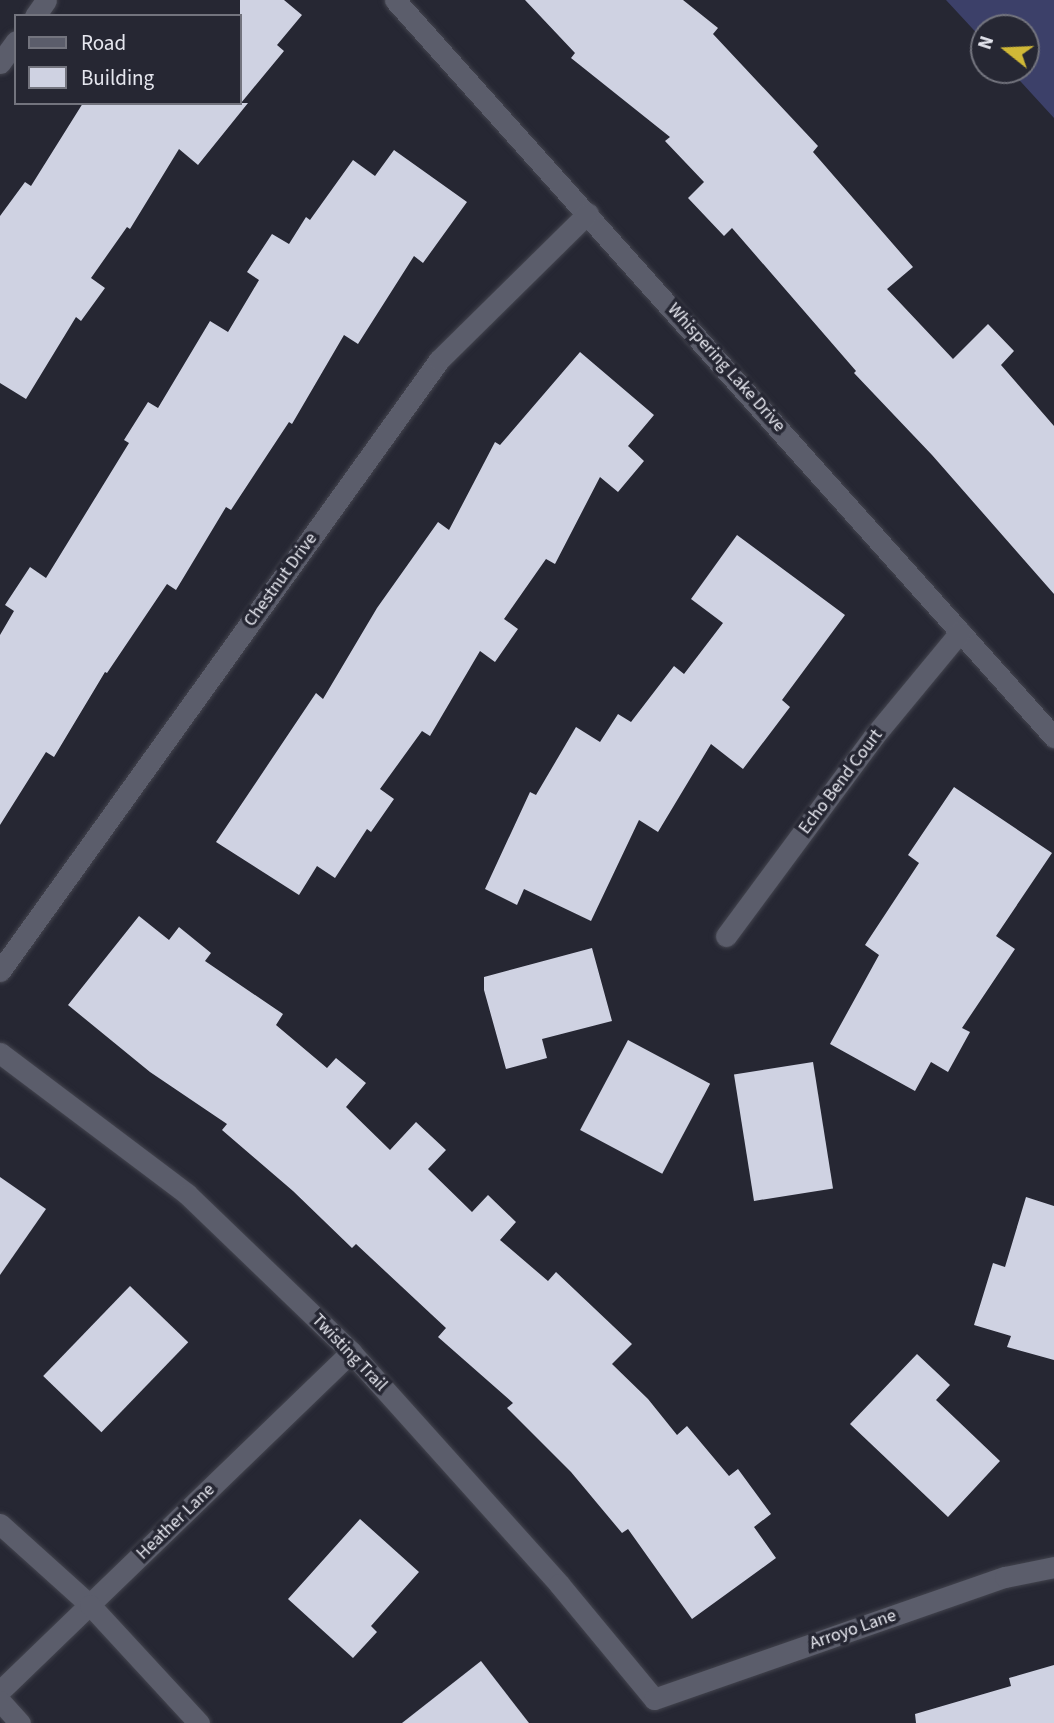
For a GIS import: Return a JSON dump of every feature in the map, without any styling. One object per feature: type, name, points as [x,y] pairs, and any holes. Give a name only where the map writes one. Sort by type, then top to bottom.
[{"type":"street","name":"Whispering Lake Drive","points":[[395,0],[1054,737]]},
{"type":"street","points":[[0,63],[14,44]]},
{"type":"street","name":"Chestnut Drive","points":[[0,971],[439,360],[588,213]]},
{"type":"street","name":"Echo Bend Court","points":[[726,936],[874,736],[960,632]]},
{"type":"street","name":"Twisting Trail","points":[[0,1054],[187,1194],[351,1352],[559,1584],[654,1699]]},
{"type":"street","name":"Heather Lane","points":[[0,1690],[351,1352]]},
{"type":"street","points":[[0,1524],[90,1605],[199,1723]]},
{"type":"street","name":"Arroyo Lane","points":[[654,1699],[1005,1577],[1054,1567]]},
{"type":"street","points":[[0,1701],[20,1723]]},
{"type":"shaded area","points":[[946,0],[1054,0],[1054,118],[1023,84],[1040,84],[1040,14],[970,14],[970,26]]},
{"type":"building","points":[[240,0],[284,0],[302,15],[277,45],[284,51],[242,102],[242,14]]},
{"type":"building","points":[[525,0],[683,0],[718,28],[713,34],[818,146],[813,152],[913,267],[887,289],[953,359],[988,324],[1014,351],[1001,365],[1054,426],[1054,594],[932,455],[854,373],[856,371],[732,228],[724,236],[688,198],[704,182],[665,141],[670,137],[571,58],[575,53]]},
{"type":"building","points":[[248,103],[198,165],[179,149],[130,229],[127,227],[91,278],[105,288],[81,321],[76,317],[26,399],[0,383],[0,216],[25,182],[31,186],[82,105]]},
{"type":"building","points":[[394,150],[467,202],[423,263],[414,256],[358,344],[344,335],[292,424],[289,422],[231,510],[226,507],[176,590],[167,584],[107,673],[105,672],[54,757],[46,752],[0,825],[0,635],[14,611],[5,605],[30,567],[46,578],[129,443],[124,440],[148,402],[158,408],[210,321],[228,332],[259,280],[247,272],[272,234],[289,244],[306,217],[310,220],[353,160],[375,176]]},
{"type":"building","points":[[580,352],[654,415],[628,446],[644,461],[618,492],[600,477],[555,564],[546,559],[504,619],[518,629],[495,662],[480,651],[430,736],[422,731],[380,789],[394,799],[371,832],[367,829],[335,878],[317,866],[299,895],[216,842],[316,693],[323,699],[377,608],[438,522],[449,530],[495,442],[500,445]]},
{"type":"building","points":[[737,535],[845,615],[782,700],[790,707],[743,769],[711,744],[658,832],[639,820],[591,921],[524,889],[517,905],[485,889],[530,792],[536,795],[576,727],[600,742],[618,714],[631,722],[674,666],[684,674],[723,623],[691,599]]},
{"type":"building","points":[[954,787],[1052,853],[996,936],[1015,949],[962,1028],[970,1032],[948,1072],[931,1062],[915,1091],[830,1044],[879,955],[865,945],[919,863],[908,855]]},
{"type":"building","points":[[139,916],[169,940],[179,927],[211,953],[205,961],[283,1014],[276,1025],[327,1068],[336,1058],[366,1083],[346,1107],[390,1150],[416,1122],[446,1150],[428,1169],[472,1212],[488,1195],[516,1222],[500,1240],[548,1281],[556,1272],[632,1344],[612,1364],[648,1399],[677,1435],[687,1426],[729,1476],[738,1469],[771,1514],[754,1527],[776,1558],[692,1619],[628,1529],[622,1533],[571,1472],[507,1408],[513,1403],[438,1337],[446,1328],[356,1244],[352,1248],[293,1191],[222,1130],[227,1124],[150,1072],[68,1005]]},
{"type":"building","points":[[592,948],[612,1021],[542,1039],[547,1058],[506,1069],[484,990],[484,977]]},
{"type":"building","points":[[628,1040],[710,1084],[662,1174],[580,1130]]},
{"type":"building","points":[[813,1062],[833,1188],[754,1201],[734,1075]]},
{"type":"building","points":[[0,1177],[46,1209],[0,1275]]},
{"type":"building","points":[[1026,1197],[1054,1206],[1054,1360],[1007,1347],[1011,1336],[974,1325],[993,1263],[1005,1267]]},
{"type":"building","points":[[130,1286],[188,1342],[101,1432],[43,1376]]},
{"type":"building","points":[[917,1354],[950,1385],[936,1400],[1000,1461],[948,1517],[850,1424]]},
{"type":"building","points":[[360,1519],[419,1572],[371,1626],[377,1632],[353,1658],[288,1599]]},
{"type":"building","points":[[481,1661],[529,1723],[402,1723]]},
{"type":"building","points":[[1054,1665],[1054,1723],[916,1723],[915,1714],[1011,1686],[1009,1678]]}]
